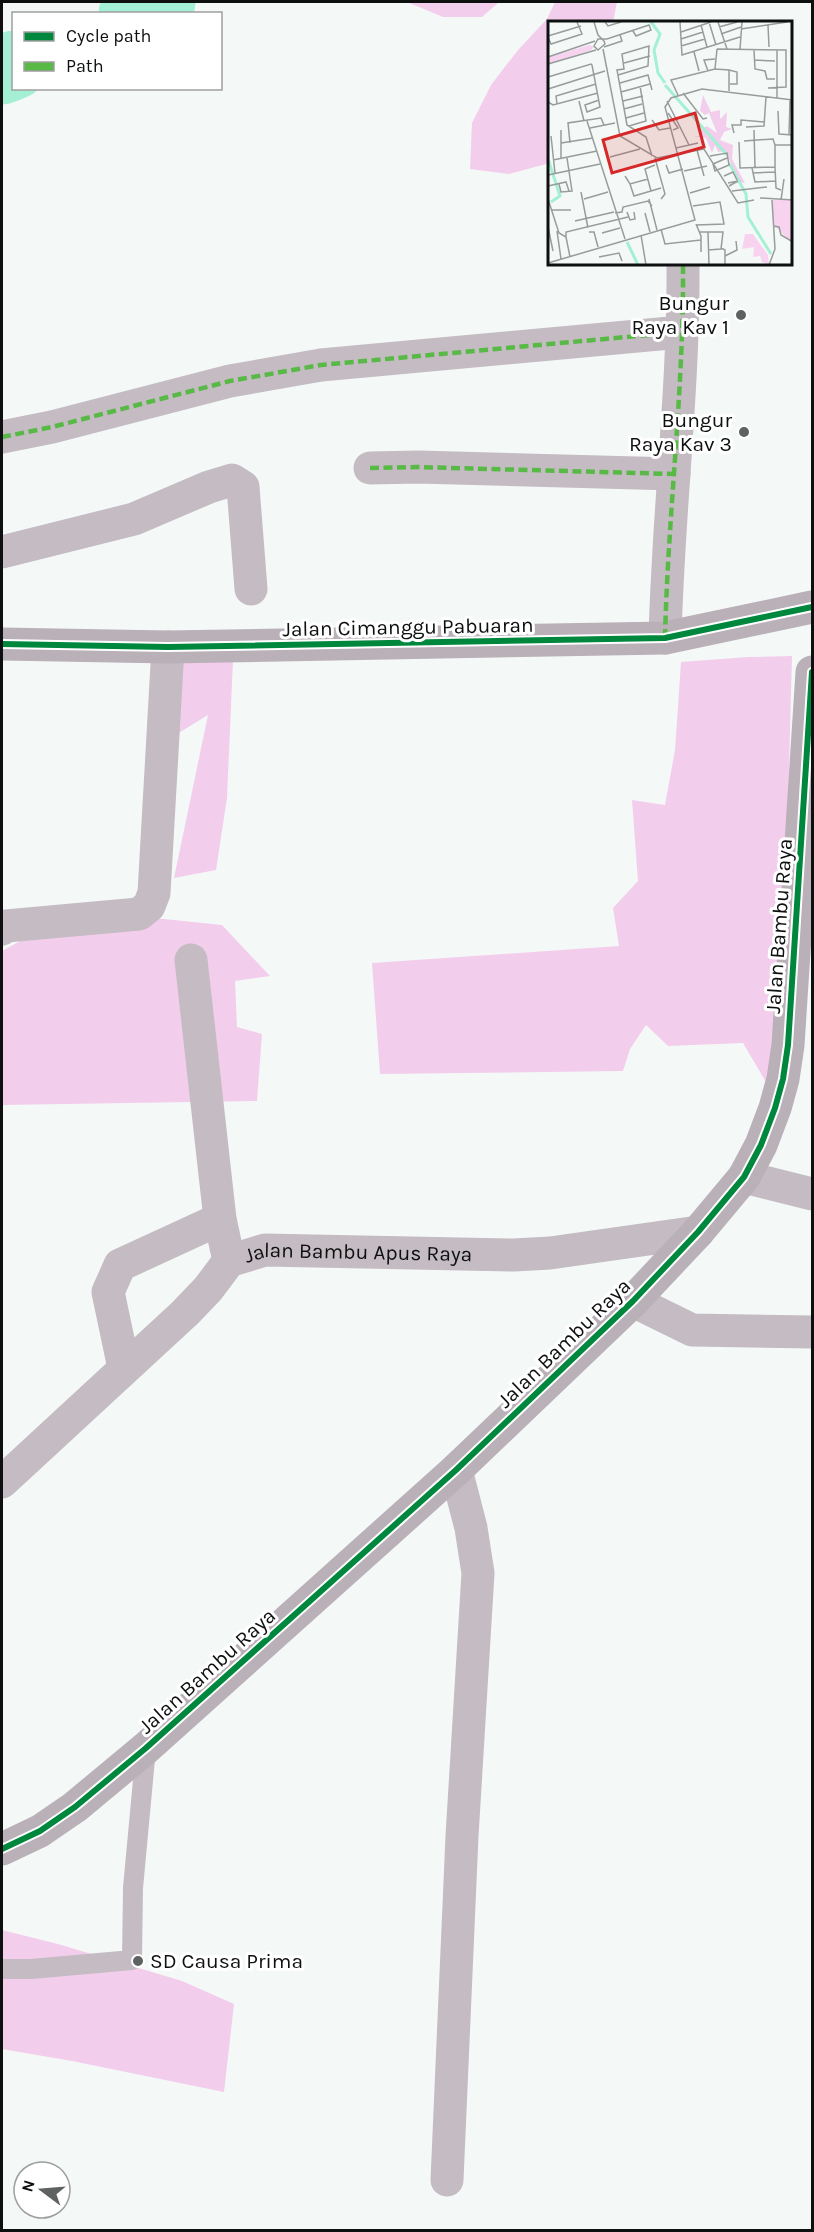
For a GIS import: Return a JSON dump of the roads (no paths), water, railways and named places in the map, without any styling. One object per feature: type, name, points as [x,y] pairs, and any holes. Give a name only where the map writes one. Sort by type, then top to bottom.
[{"type":"street","points":[[665,638],[683,266]]},
{"type":"street","points":[[2,437],[230,381],[301,368],[681,332]]},
{"type":"street","points":[[370,468],[418,467],[674,474]]},
{"type":"street","points":[[2,552],[134,519],[209,487],[232,480],[243,487],[251,589]]},
{"type":"street","name":"Jalan Cimanggu Pabuaran","points":[[2,644],[168,647],[665,638],[813,608]]},
{"type":"street","points":[[2,929],[6,926],[139,914],[149,906],[154,893],[168,647]]},
{"type":"street","name":"Jalan Bambu Raya","points":[[2,1849],[40,1831],[75,1807],[146,1748],[456,1470],[633,1301],[698,1232],[744,1177],[761,1145],[775,1108],[783,1079],[788,1045],[813,672]]},
{"type":"street","points":[[191,960],[220,1219],[228,1261]]},
{"type":"street","points":[[744,1177],[813,1194]]},
{"type":"street","points":[[124,1368],[108,1292],[120,1264],[220,1219]]},
{"type":"street","name":"Jalan Bambu Apus Raya","points":[[2,1482],[185,1313],[228,1261],[265,1250],[514,1255],[550,1253],[698,1232]]},
{"type":"street","points":[[633,1301],[692,1330],[813,1332]]},
{"type":"street","points":[[447,2180],[462,1836],[478,1573],[471,1528],[456,1470]]},
{"type":"lane","points":[[2,1969],[31,1970],[132,1960],[133,1888],[146,1748]]},
{"type":"waterway","points":[[138,12],[161,2]]},
{"type":"waterway","points":[[2,70],[12,66]]},
{"type":"place","name":"Bungur Raya Kav 1","points":[[741,315]]},
{"type":"place","name":"Bungur Raya Kav 3","points":[[744,432]]},
{"type":"place","name":"SD Causa Prima","points":[[138,1961]]}]
